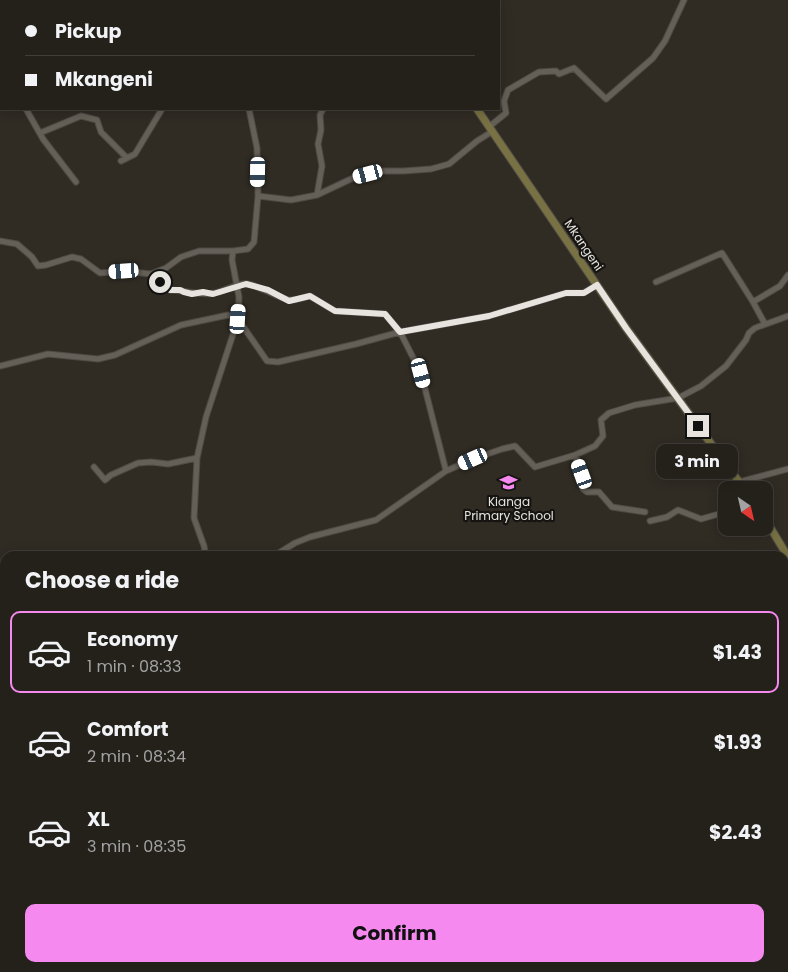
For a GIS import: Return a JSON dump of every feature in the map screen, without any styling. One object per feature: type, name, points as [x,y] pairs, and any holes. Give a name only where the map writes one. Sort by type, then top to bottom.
[{"type":"street","points":[[258,196],[291,200],[317,194],[353,178],[382,171],[403,171],[449,164],[492,129],[506,113],[504,101],[508,90],[539,72],[556,72],[559,74],[574,68],[606,100],[654,58],[665,42],[684,0]]},
{"type":"street","points":[[27,110],[40,133],[76,182]]},
{"type":"street","points":[[40,133],[82,116],[97,120],[101,132],[124,159],[135,154],[161,110]]},
{"type":"street","points":[[0,241],[17,244],[32,256],[38,266],[72,257],[81,259],[100,272],[124,271],[151,274],[166,268],[181,257],[199,251],[248,249],[254,242],[258,196],[256,148],[250,110]]},
{"type":"street","points":[[317,194],[322,166],[318,144],[321,130],[320,114],[322,110]]},
{"type":"street","name":"Mkangeni","points":[[478,110],[626,328],[738,481]]},
{"type":"street","points":[[205,551],[194,518],[197,458],[206,417],[238,319],[239,296],[232,260],[233,251]]},
{"type":"street","points":[[656,282],[722,253],[765,324]]},
{"type":"street","points":[[151,274],[170,290],[180,290],[192,294],[203,292],[213,294],[246,284],[268,290],[289,301],[310,296],[335,311],[385,314],[400,332],[421,373],[446,471]]},
{"type":"street","points":[[753,302],[780,286],[788,275]]},
{"type":"street","points":[[0,366],[48,354],[98,358],[115,355],[182,325],[228,315],[238,319],[267,361],[278,362],[400,332],[489,316],[566,293],[584,293],[597,285]]},
{"type":"street","points":[[282,551],[310,537],[376,520],[446,471],[502,448],[515,446],[535,467],[574,455],[595,446],[603,436],[601,420],[609,413],[635,405],[678,398],[701,386],[726,366],[755,328],[788,316]]},
{"type":"street","points":[[574,455],[582,474],[580,481],[583,489],[587,492],[599,492],[612,507],[645,512]]},
{"type":"street","points":[[94,467],[105,480],[111,475],[138,463],[168,464],[197,458]]},
{"type":"street","points":[[743,481],[788,469]]},
{"type":"street","points":[[650,521],[667,517],[678,510],[701,519],[718,514]]},
{"type":"street","points":[[773,532],[784,551]]},
{"type":"place","name":"Kianga Primary School","points":[[509,482]]},
{"type":"route","points":[[160,282],[170,290],[180,290],[192,294],[203,292],[213,294],[246,284],[268,290],[289,301],[310,296],[335,311],[385,314],[400,332],[489,316],[566,293],[584,293],[597,285],[698,426]]}]
